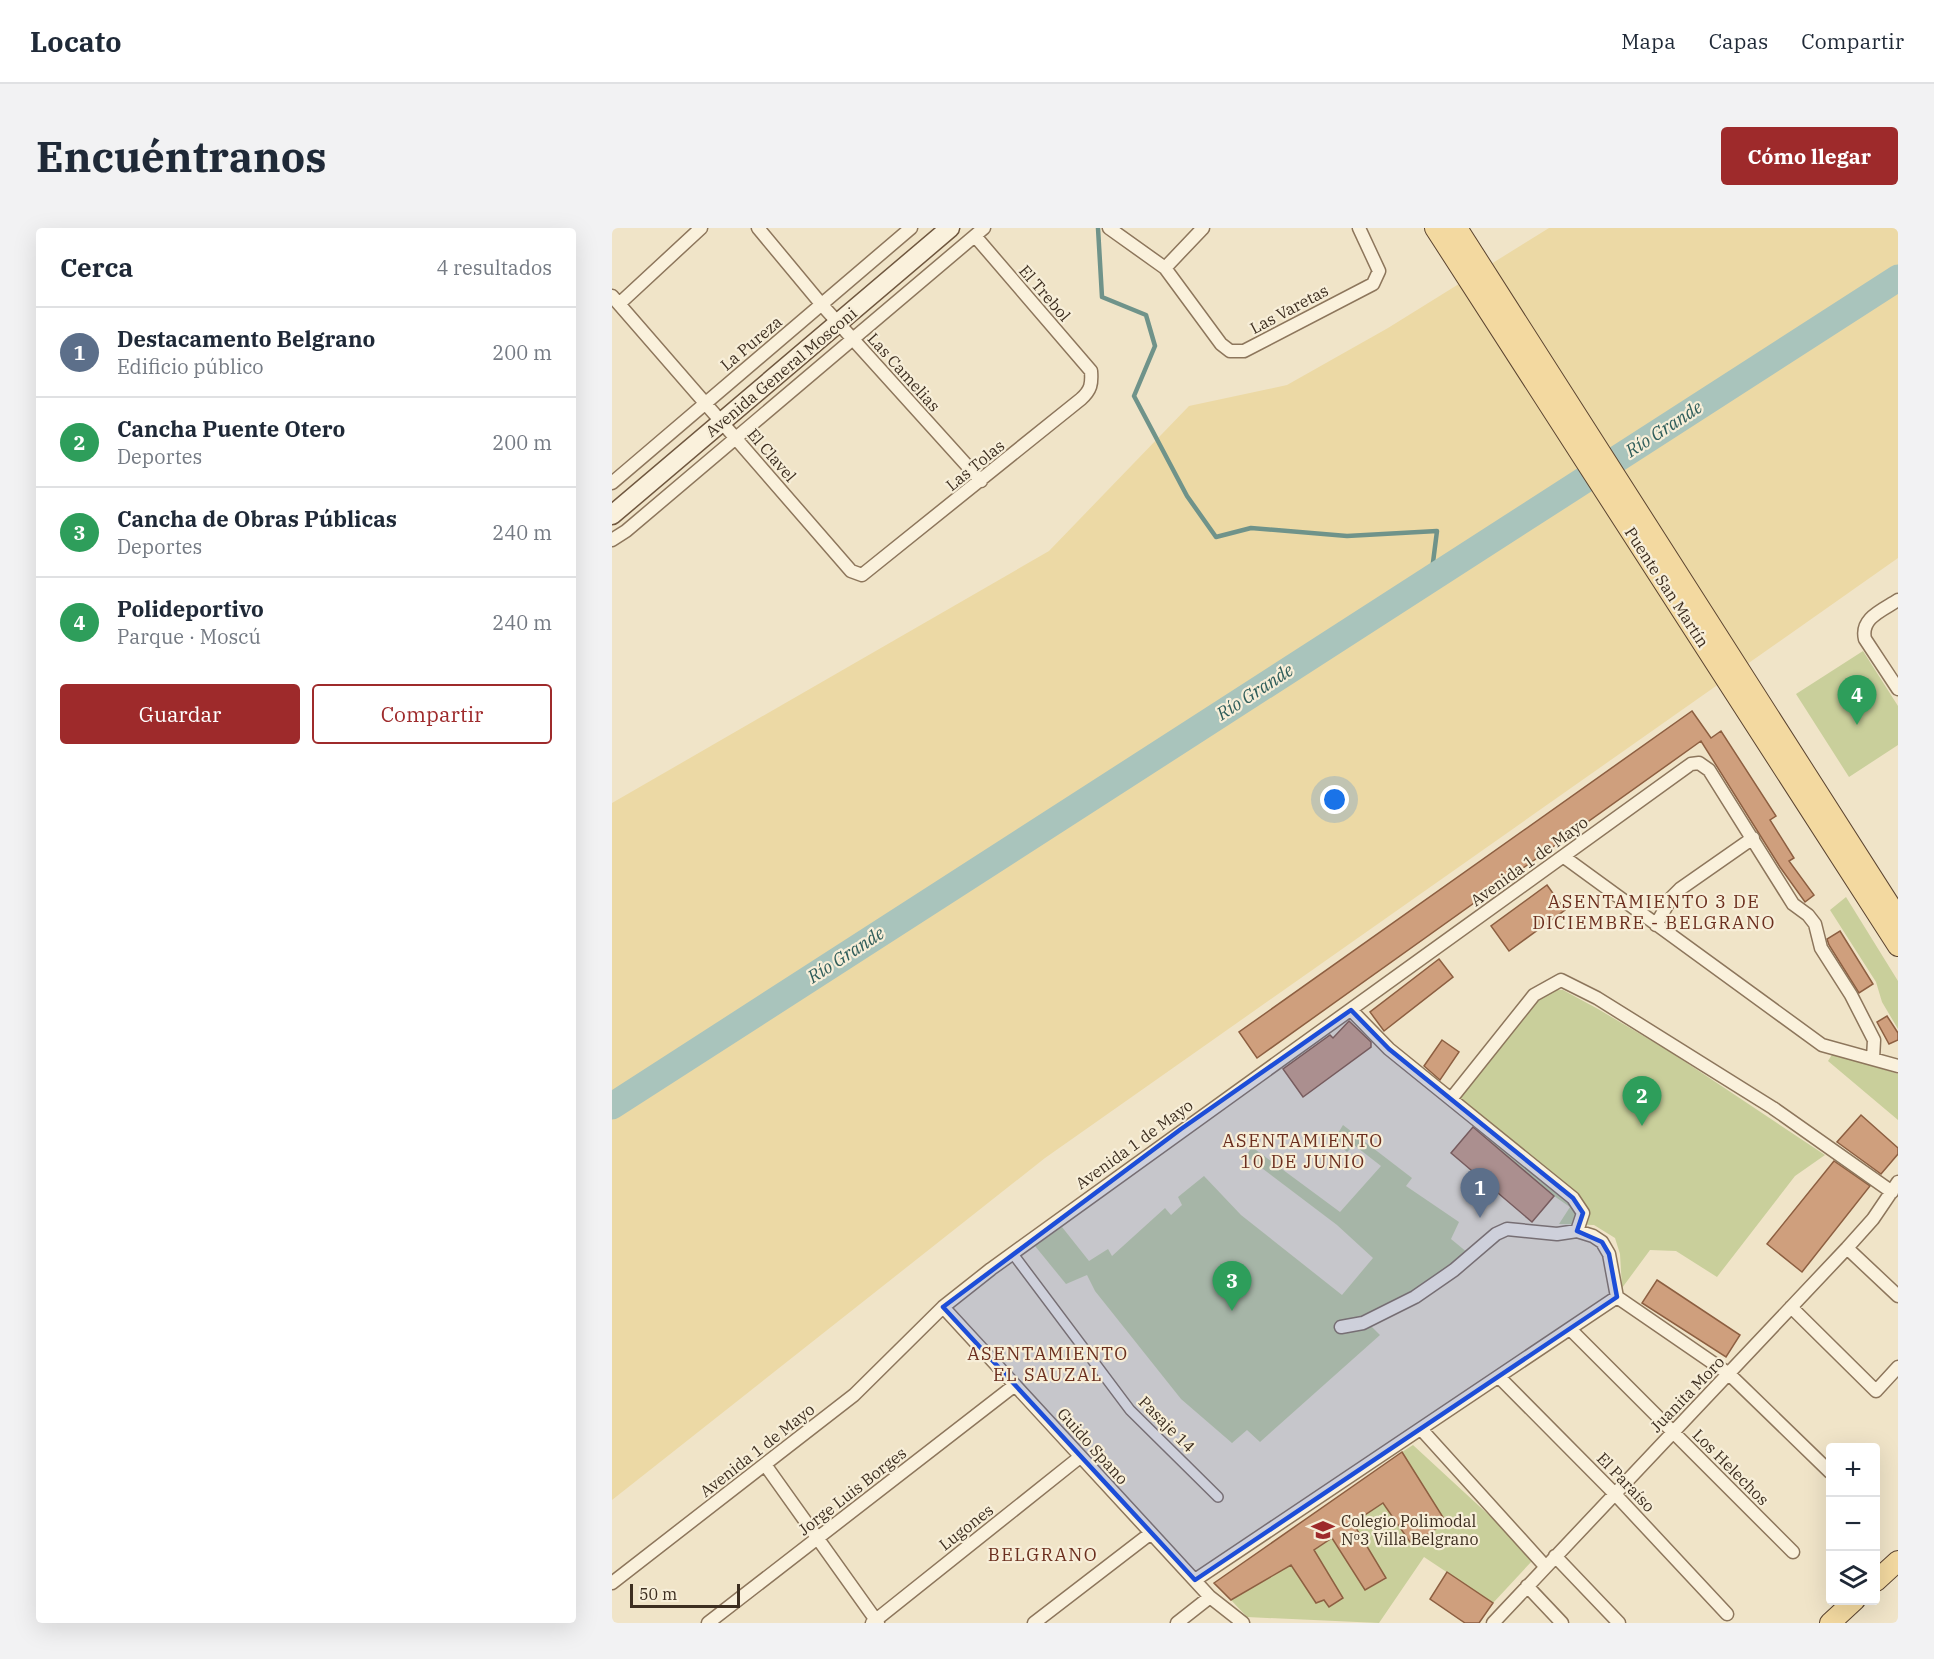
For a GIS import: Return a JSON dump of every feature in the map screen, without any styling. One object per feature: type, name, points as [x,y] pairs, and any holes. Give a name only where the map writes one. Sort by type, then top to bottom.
[{"type":"main road","name":"Avenida General Mosconi","points":[[612,515],[950,228]]},
{"type":"main road","name":"Puente San Martín","points":[[1435,228],[1898,918]]},
{"type":"main road","name":"Puente San Martín","points":[[1457,228],[1746,694],[1898,946]]},
{"type":"main road","points":[[1880,1577],[1898,1561]]},
{"type":"main road","points":[[1830,1623],[1850,1605]]},
{"type":"street","points":[[615,300],[701,228]]},
{"type":"street","name":"Las Camelias","points":[[758,228],[822,305],[981,481]]},
{"type":"street","name":"La Pureza","points":[[612,483],[911,228]]},
{"type":"street","points":[[1108,228],[1165,268],[1203,228]]},
{"type":"street","name":"Las Varetas","points":[[1165,268],[1221,344],[1230,351],[1244,351],[1373,284],[1379,271],[1359,228]]},
{"type":"street","points":[[612,540],[626,531],[980,232]]},
{"type":"street","name":"El Trebol","points":[[980,232],[1090,371]]},
{"type":"street","name":"El Clavel","points":[[615,300],[851,572],[862,575]]},
{"type":"street","name":"Las Tolas","points":[[862,575],[981,481],[1088,392],[1092,382],[1090,371]]},
{"type":"street","points":[[1898,600],[1867,621],[1863,629],[1865,639],[1898,689]]},
{"type":"street","name":"Avenida 1 de Mayo","points":[[612,1583],[766,1466],[854,1395],[943,1307],[1151,1155],[1181,1129],[1351,1010],[1564,857],[1632,805],[1691,765],[1700,763],[1709,770],[1753,838]]},
{"type":"street","points":[[1656,925],[1671,898],[1680,889],[1753,838],[1793,904],[1808,915],[1815,924],[1821,948],[1851,995],[1874,1040],[1873,1059]]},
{"type":"street","points":[[1564,857],[1822,1045],[1898,1066]]},
{"type":"street","points":[[1450,1099],[1534,995],[1561,980],[1597,998],[1895,1187]]},
{"type":"street","points":[[1351,1010],[1389,1049],[1573,1198],[1583,1212],[1577,1231]]},
{"type":"street","name":"Juanita Moro","points":[[1493,1623],[1847,1248],[1873,1219],[1895,1187]]},
{"type":"street","points":[[1341,1327],[1363,1323],[1415,1297],[1496,1234],[1507,1229],[1557,1234],[1577,1231],[1593,1236],[1602,1242],[1609,1254],[1617,1298],[1729,1374],[1826,1468]]},
{"type":"street","points":[[1847,1248],[1898,1296]]},
{"type":"street","name":"Pasaje 14","points":[[1013,1254],[1130,1410],[1218,1497]]},
{"type":"street","points":[[1195,1580],[1617,1298]]},
{"type":"street","name":"Guido Spano","points":[[943,1307],[1210,1597],[1243,1623]]},
{"type":"street","points":[[1791,1307],[1876,1391],[1898,1367]]},
{"type":"street","name":"Los Helechos","points":[[1570,1329],[1793,1552]]},
{"type":"street","name":"El Paraíso","points":[[1499,1377],[1614,1493],[1727,1614]]},
{"type":"street","name":"Jorge Luis Borges","points":[[708,1623],[1015,1385]]},
{"type":"street","points":[[1421,1429],[1545,1566]]},
{"type":"street","name":"Lugones","points":[[875,1622],[1080,1457]]},
{"type":"street","points":[[766,1466],[875,1622]]},
{"type":"street","points":[[1034,1623],[1151,1533]]},
{"type":"street","points":[[1555,1556],[1619,1623]]},
{"type":"street","points":[[1527,1586],[1562,1623]]},
{"type":"street","points":[[1177,1623],[1210,1597]]},
{"type":"highlighted area","points":[[1351,1010],[1389,1049],[1573,1198],[1583,1213],[1577,1231],[1602,1242],[1609,1254],[1617,1297],[1195,1580],[943,1307],[1181,1129]]},
{"type":"green space","points":[[1863,651],[1898,706],[1898,745],[1849,777],[1796,694]]},
{"type":"green space","points":[[1846,897],[1898,981],[1898,1029],[1882,1002],[1876,982],[1830,910]]},
{"type":"green space","points":[[1541,989],[1563,990],[1598,1009],[1669,1051],[1825,1155],[1795,1176],[1717,1277],[1676,1251],[1650,1250],[1622,1288],[1620,1254],[1615,1238],[1594,1225],[1559,1224],[1570,1207],[1520,1168],[1443,1098],[1496,1035]]},
{"type":"green space","points":[[1833,1053],[1898,1074],[1898,1120],[1828,1061]]},
{"type":"green space","points":[[1343,1125],[1412,1178],[1406,1186],[1459,1222],[1451,1239],[1468,1253],[1370,1325],[1380,1335],[1260,1442],[1247,1430],[1232,1443],[1181,1399],[1095,1291],[1087,1275],[1066,1284],[1035,1246],[1062,1227],[1089,1261],[1108,1249],[1112,1256],[1165,1208],[1171,1215],[1182,1205],[1178,1197],[1204,1176],[1241,1215],[1342,1295],[1373,1258],[1337,1225],[1246,1156],[1252,1147],[1340,1212],[1381,1166],[1354,1145],[1347,1152],[1334,1140]]},
{"type":"green space","points":[[1413,1445],[1530,1553],[1531,1562],[1493,1603],[1424,1557],[1379,1623],[1247,1617],[1231,1600],[1291,1565],[1316,1603],[1324,1600],[1329,1607],[1343,1598],[1314,1550],[1332,1538],[1365,1590],[1386,1579],[1353,1523],[1402,1452]]},
{"type":"sand","points":[[1549,228],[1898,228],[1898,558],[1045,1158],[612,1500],[612,803],[1049,551],[1189,406],[1287,385],[1388,328]]},
{"type":"building","points":[[1692,711],[1711,738],[1721,731],[1776,816],[1770,820],[1794,858],[1789,861],[1814,895],[1805,902],[1780,867],[1701,741],[1257,1058],[1239,1032]]},
{"type":"building","points":[[1547,885],[1565,910],[1509,951],[1491,926]]},
{"type":"building","points":[[1840,931],[1873,984],[1859,993],[1827,939]]},
{"type":"building","points":[[1439,959],[1453,977],[1384,1031],[1370,1012]]},
{"type":"building","points":[[1887,1016],[1898,1033],[1898,1040],[1889,1044],[1877,1022]]},
{"type":"building","points":[[1349,1021],[1371,1042],[1371,1047],[1303,1097],[1283,1069],[1330,1035],[1333,1038]]},
{"type":"building","points":[[1442,1040],[1459,1052],[1440,1080],[1424,1066]]},
{"type":"building","points":[[1861,1115],[1898,1148],[1898,1154],[1881,1174],[1837,1142]]},
{"type":"building","points":[[1473,1127],[1554,1196],[1532,1222],[1451,1153]]},
{"type":"building","points":[[1834,1161],[1870,1186],[1802,1272],[1767,1244]]},
{"type":"building","points":[[1657,1280],[1740,1335],[1726,1357],[1642,1303]]},
{"type":"building","name":"Colegio Polimodal Nº3 Villa Belgrano","points":[[1402,1452],[1446,1522],[1412,1545],[1383,1503],[1353,1523],[1386,1578],[1365,1590],[1332,1538],[1314,1550],[1343,1598],[1329,1607],[1324,1600],[1316,1603],[1291,1565],[1231,1600],[1214,1583]]},
{"type":"building","points":[[1447,1572],[1493,1603],[1479,1623],[1465,1623],[1430,1599]]},
{"type":"waterway","points":[[1098,228],[1102,297],[1146,315],[1155,346],[1134,396],[1187,496],[1216,537],[1251,528],[1347,536],[1437,531],[1431,578]]},
{"type":"waterway","name":"Río Grande","points":[[612,1106],[1898,278]]},
{"type":"place","name":"Polideportivo","points":[[1857,725]]},
{"type":"place","name":"Cancha Puente Otero","points":[[1642,1126]]},
{"type":"place","name":"Destacamento Belgrano","points":[[1480,1218]]},
{"type":"place","name":"Cancha de Obras Públicas","points":[[1232,1311]]},
{"type":"place","name":"Colegio Polimodal Nº3 Villa Belgrano","points":[[1323,1530]]},
{"type":"district","name":"ASENTAMIENTO 3 DE DICIEMBRE - BELGRANO","points":[[1654,912]]},
{"type":"district","name":"ASENTAMIENTO 10 DE JUNIO","points":[[1303,1151]]},
{"type":"district","name":"ASENTAMIENTO EL SAUZAL","points":[[1048,1364]]},
{"type":"district","name":"BELGRANO","points":[[1043,1555]]}]
